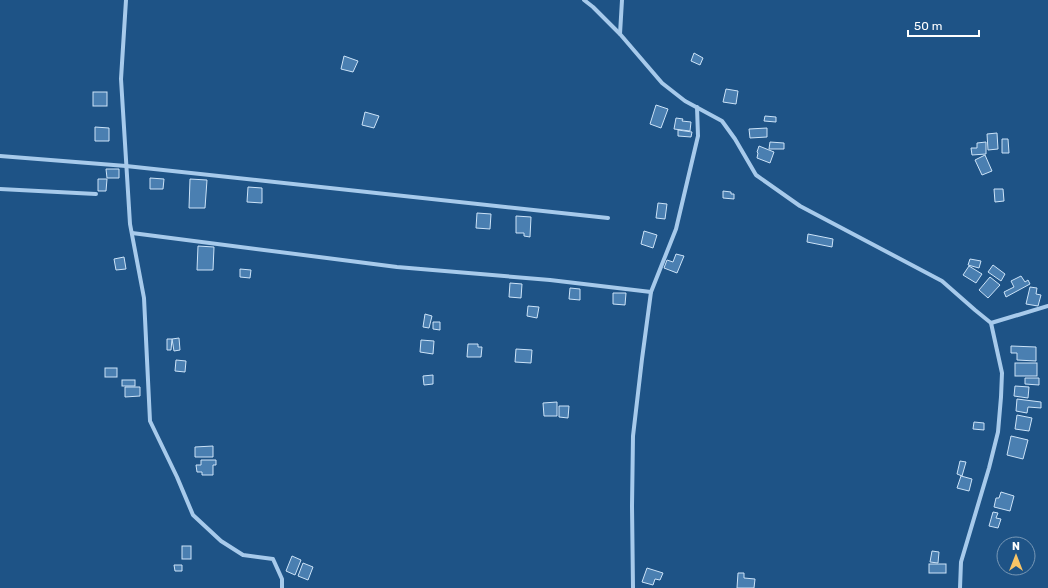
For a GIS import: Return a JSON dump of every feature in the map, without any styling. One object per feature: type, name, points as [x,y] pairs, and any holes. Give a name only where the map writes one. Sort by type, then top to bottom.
[{"type":"street","points":[[126,0],[121,79],[130,224],[144,298],[150,421],[177,477],[193,515],[221,541],[243,554],[273,559],[282,579],[282,588]]},
{"type":"street","points":[[584,0],[620,34],[662,83],[684,100],[722,121],[735,139],[756,175],[800,206],[942,281],[991,323],[1002,373],[998,432],[961,562],[960,588]]},
{"type":"street","points":[[620,34],[622,0]]},
{"type":"street","points":[[633,588],[633,436],[642,359],[651,292],[676,230],[698,136],[697,107]]},
{"type":"street","points":[[0,156],[126,166],[608,218]]},
{"type":"street","points":[[0,189],[96,194]]},
{"type":"street","points":[[132,233],[397,267],[550,280],[651,292]]},
{"type":"street","points":[[991,323],[1048,306]]},
{"type":"building","points":[[694,53],[703,58],[700,65],[691,61]]},
{"type":"building","points":[[344,56],[358,61],[353,72],[341,69]]},
{"type":"building","points":[[726,89],[738,91],[736,104],[723,102]]},
{"type":"building","points":[[93,92],[107,92],[107,106],[93,106]]},
{"type":"building","points":[[656,105],[668,109],[661,128],[650,124]]},
{"type":"building","points":[[365,112],[379,116],[374,128],[362,125]]},
{"type":"building","points":[[765,116],[776,117],[776,122],[764,121]]},
{"type":"building","points":[[676,118],[683,119],[682,121],[691,122],[690,131],[674,129]]},
{"type":"building","points":[[95,127],[109,128],[109,141],[95,141]]},
{"type":"building","points":[[767,128],[767,137],[750,138],[749,129]]},
{"type":"building","points":[[678,130],[692,132],[691,137],[678,136]]},
{"type":"building","points":[[997,133],[998,149],[988,150],[987,134]]},
{"type":"building","points":[[1002,139],[1008,139],[1009,153],[1002,153]]},
{"type":"building","points":[[770,142],[784,143],[784,149],[769,149]]},
{"type":"building","points":[[986,142],[986,154],[972,155],[971,148],[977,148],[977,143]]},
{"type":"building","points":[[759,146],[774,152],[770,163],[757,158]]},
{"type":"building","points":[[985,155],[992,171],[982,175],[975,160]]},
{"type":"building","points":[[106,169],[119,169],[119,178],[107,178]]},
{"type":"building","points":[[150,178],[164,179],[163,189],[150,189]]},
{"type":"building","points":[[98,179],[107,179],[106,191],[98,191]]},
{"type":"building","points":[[190,179],[207,180],[205,208],[189,208]]},
{"type":"building","points":[[248,187],[262,188],[262,203],[247,202]]},
{"type":"building","points":[[994,189],[1003,189],[1004,201],[995,202]]},
{"type":"building","points":[[723,191],[734,194],[734,199],[723,198]]},
{"type":"building","points":[[658,203],[667,204],[665,219],[656,218]]},
{"type":"building","points":[[477,213],[491,214],[490,229],[476,228]]},
{"type":"building","points":[[516,216],[531,217],[530,237],[524,236],[524,233],[516,233]]},
{"type":"building","points":[[644,231],[657,235],[653,248],[641,244]]},
{"type":"building","points":[[808,234],[833,239],[832,247],[807,242]]},
{"type":"building","points":[[198,246],[214,247],[213,270],[197,270]]},
{"type":"building","points":[[676,254],[684,256],[677,273],[664,268],[667,260],[673,262]]},
{"type":"building","points":[[124,257],[126,269],[116,270],[114,259]]},
{"type":"building","points":[[970,259],[981,261],[979,268],[968,265]]},
{"type":"building","points":[[993,265],[1005,274],[1001,281],[988,272]]},
{"type":"building","points":[[969,266],[982,274],[976,283],[963,275]]},
{"type":"building","points":[[240,269],[251,270],[250,278],[240,277]]},
{"type":"building","points":[[1021,276],[1025,282],[1028,280],[1030,284],[1006,297],[1004,292],[1014,287],[1011,281]]},
{"type":"building","points":[[990,277],[1000,285],[988,298],[979,290]]},
{"type":"building","points":[[510,283],[522,284],[521,298],[509,297]]},
{"type":"building","points":[[1030,287],[1037,288],[1036,294],[1041,295],[1038,306],[1026,304]]},
{"type":"building","points":[[570,288],[580,289],[580,300],[569,299]]},
{"type":"building","points":[[613,293],[626,293],[625,305],[613,304]]},
{"type":"building","points":[[528,306],[539,307],[537,318],[527,316]]},
{"type":"building","points":[[425,314],[432,316],[429,328],[423,327]]},
{"type":"building","points":[[433,322],[440,322],[440,330],[433,329]]},
{"type":"building","points":[[179,338],[180,350],[174,351],[172,339]]},
{"type":"building","points":[[167,339],[172,339],[171,350],[167,350]]},
{"type":"building","points":[[421,340],[434,341],[433,354],[420,352]]},
{"type":"building","points":[[468,344],[478,344],[478,347],[482,347],[481,357],[467,357]]},
{"type":"building","points":[[1011,346],[1036,347],[1036,361],[1017,360],[1017,353],[1011,353]]},
{"type":"building","points":[[516,349],[532,350],[531,363],[515,362]]},
{"type":"building","points":[[176,360],[186,361],[185,372],[175,371]]},
{"type":"building","points":[[1015,363],[1037,363],[1037,376],[1015,376]]},
{"type":"building","points":[[105,368],[117,368],[117,377],[105,377]]},
{"type":"building","points":[[433,375],[433,384],[424,385],[423,376]]},
{"type":"building","points":[[1025,378],[1039,378],[1039,385],[1025,384]]},
{"type":"building","points":[[122,380],[135,380],[135,386],[122,386]]},
{"type":"building","points":[[1015,386],[1029,387],[1028,398],[1014,396]]},
{"type":"building","points":[[125,387],[140,387],[140,396],[125,397]]},
{"type":"building","points":[[1017,399],[1041,402],[1041,408],[1028,407],[1027,413],[1016,411]]},
{"type":"building","points":[[557,402],[557,416],[544,416],[543,403]]},
{"type":"building","points":[[559,406],[569,406],[568,418],[559,417]]},
{"type":"building","points":[[1017,415],[1032,418],[1029,431],[1015,429]]},
{"type":"building","points":[[974,422],[984,423],[984,430],[973,429]]},
{"type":"building","points":[[1011,436],[1028,440],[1023,459],[1007,455]]},
{"type":"building","points":[[213,446],[213,457],[195,457],[195,447]]},
{"type":"building","points":[[201,460],[216,460],[216,465],[213,465],[213,475],[202,475],[202,472],[197,472],[196,465],[201,465]]},
{"type":"building","points":[[960,461],[966,462],[962,476],[957,474]]},
{"type":"building","points":[[961,476],[972,479],[969,491],[957,488]]},
{"type":"building","points":[[1001,492],[1014,496],[1010,511],[994,507],[996,498],[999,498]]},
{"type":"building","points":[[993,512],[998,513],[996,518],[1001,519],[998,528],[989,526]]},
{"type":"building","points":[[182,546],[191,546],[191,559],[182,559]]},
{"type":"building","points":[[932,551],[939,552],[938,563],[930,562]]},
{"type":"building","points":[[292,556],[301,560],[295,575],[286,571]]},
{"type":"building","points":[[303,563],[313,567],[308,580],[298,576]]},
{"type":"building","points":[[929,564],[946,564],[946,573],[929,573]]},
{"type":"building","points":[[174,565],[182,565],[182,571],[175,571]]},
{"type":"building","points":[[647,568],[663,573],[660,580],[655,579],[653,585],[642,582]]},
{"type":"building","points":[[738,573],[744,573],[744,578],[755,579],[754,588],[737,588]]}]
